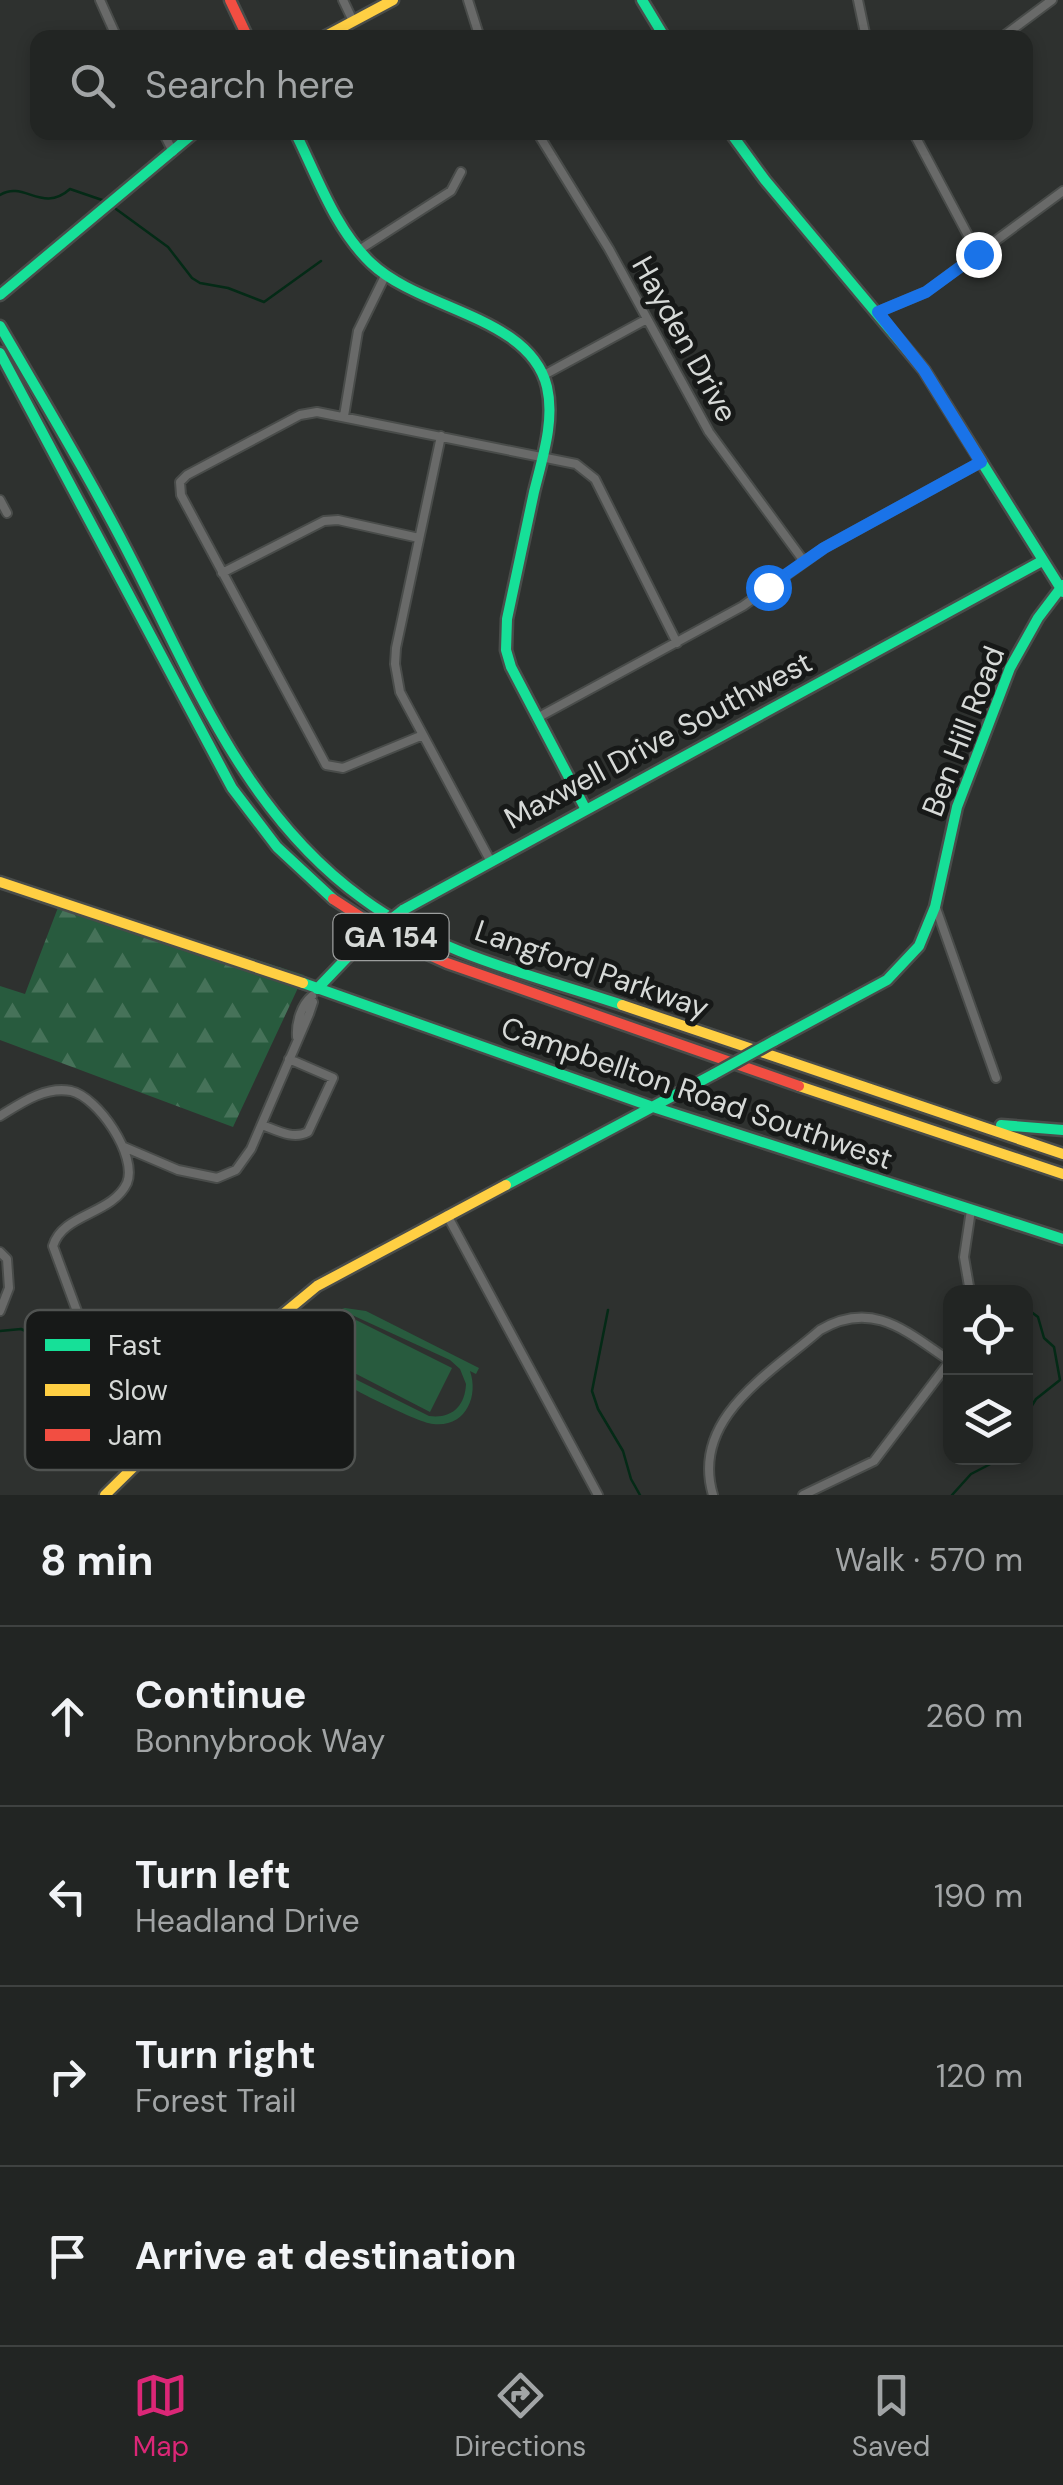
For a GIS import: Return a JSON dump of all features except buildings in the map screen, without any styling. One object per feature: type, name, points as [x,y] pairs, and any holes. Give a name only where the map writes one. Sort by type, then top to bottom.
[{"type":"main road","points":[[230,0],[244,30]]},
{"type":"main road","points":[[336,30],[393,0]]},
{"type":"main road","points":[[642,0],[660,30]]},
{"type":"main road","points":[[0,295],[186,140]]},
{"type":"main road","points":[[299,140],[341,223],[359,250],[385,276],[424,301],[509,334],[530,352],[544,375],[550,411],[505,634],[511,667],[585,808]]},
{"type":"main road","points":[[736,140],[924,370],[1062,588]]},
{"type":"main road","name":"Langford Parkway","points":[[0,326],[64,434],[240,770],[295,841],[336,880],[394,920],[463,951],[1063,1154]]},
{"type":"main road","name":"Langford Parkway","points":[[0,352],[232,788],[280,851],[333,899],[381,932],[437,958],[618,1024],[1063,1174]]},
{"type":"main road","name":"Maxwell Drive Southwest","points":[[314,994],[362,943],[402,910],[1042,561]]},
{"type":"main road","name":"Ben Hill Road","points":[[288,1310],[341,1270],[887,980],[919,946],[935,907],[956,810],[994,708],[1022,643],[1062,588]]},
{"type":"main road","name":"Campbellton Road Southwest","points":[[0,882],[314,994],[1063,1239]]},
{"type":"main road","points":[[621,1122],[622,1096]]},
{"type":"main road","points":[[951,1115],[1024,1130],[1063,1130]]},
{"type":"main road","name":"Ben Hill Road","points":[[106,1495],[131,1470]]},
{"type":"street","points":[[100,0],[113,30]]},
{"type":"street","points":[[342,0],[352,21]]},
{"type":"street","points":[[468,0],[477,30]]},
{"type":"street","points":[[858,0],[864,30]]},
{"type":"street","points":[[1012,30],[1052,0]]},
{"type":"street","points":[[167,140],[173,152]]},
{"type":"street","name":"Hayden Drive","points":[[541,140],[608,248],[709,432],[803,560]]},
{"type":"street","points":[[917,140],[978,254]]},
{"type":"street","points":[[359,250],[451,192],[461,172]]},
{"type":"street","points":[[878,312],[926,292],[1063,191]]},
{"type":"street","points":[[344,416],[358,331],[385,276]]},
{"type":"street","points":[[544,375],[647,319]]},
{"type":"street","points":[[422,736],[343,768],[326,765],[181,495],[180,482],[187,475],[300,415],[317,412],[576,464],[595,479],[677,643]]},
{"type":"street","points":[[441,436],[394,664],[400,692],[490,860]]},
{"type":"street","points":[[537,718],[743,606],[803,560],[981,462]]},
{"type":"street","points":[[0,500],[7,513]]},
{"type":"street","points":[[222,573],[324,520],[419,538]]},
{"type":"street","points":[[935,907],[996,1078]]},
{"type":"street","points":[[124,1147],[178,1170],[217,1178],[236,1170],[245,1162],[262,1125],[314,994]]},
{"type":"street","points":[[262,1125],[286,1134],[301,1136],[308,1132],[332,1078],[288,1059]]},
{"type":"street","points":[[0,1116],[50,1090],[74,1091],[90,1102],[115,1130],[124,1147],[129,1178],[121,1193],[113,1203],[64,1229],[55,1239],[77,1310]]},
{"type":"street","points":[[969,1285],[964,1257],[971,1210]]},
{"type":"street","points":[[447,1215],[598,1495]]},
{"type":"street","points":[[0,1252],[7,1259],[9,1288],[0,1311]]},
{"type":"street","points":[[713,1495],[708,1474],[710,1451],[724,1416],[820,1330],[834,1322],[869,1317],[889,1322],[943,1357]]},
{"type":"street","points":[[803,1495],[874,1461],[943,1370]]},
{"type":"green space","points":[[62,897],[304,975],[233,1127],[0,1040],[0,986],[25,994]]},
{"type":"green space","points":[[345,1308],[366,1311],[479,1368],[476,1374],[470,1371],[473,1391],[467,1409],[444,1424],[424,1422],[356,1390],[355,1379],[429,1416],[437,1416],[460,1405],[466,1384],[460,1369],[450,1360],[355,1316],[355,1310],[338,1310]]},
{"type":"green space","points":[[355,1322],[452,1368],[430,1412],[355,1373]]},
{"type":"waterway","points":[[0,195],[17,191],[51,198],[70,189],[105,201]]},
{"type":"waterway","points":[[116,209],[168,247],[192,278],[264,302],[321,261]]},
{"type":"waterway","points":[[608,1310],[592,1391],[623,1451],[640,1495]]},
{"type":"waterway","points":[[1033,1313],[1038,1317],[1044,1338],[1054,1347],[1060,1380],[1033,1404]]},
{"type":"waterway","points":[[0,1331],[25,1331]]},
{"type":"waterway","points":[[952,1495],[971,1474],[988,1465]]},
{"type":"traffic: fast","points":[[642,0],[660,30]]},
{"type":"traffic: fast","points":[[0,295],[185,140]]},
{"type":"traffic: fast","points":[[299,140],[337,218],[371,263],[392,279],[497,329],[537,363],[547,387],[549,413],[507,619],[506,650],[511,667],[585,808]]},
{"type":"traffic: fast","points":[[736,140],[924,370],[1063,592]]},
{"type":"traffic: fast","points":[[0,326],[102,504],[203,702],[256,789],[287,829],[363,899],[423,935],[488,962],[622,1005]]},
{"type":"traffic: fast","points":[[0,353],[232,788],[277,847],[333,899]]},
{"type":"traffic: fast","points":[[403,910],[1042,561]]},
{"type":"traffic: fast","points":[[774,1041],[887,980],[919,946],[935,907],[957,807],[1010,668],[1038,618],[1063,585]]},
{"type":"traffic: fast","points":[[361,943],[403,910]]},
{"type":"traffic: fast","points":[[317,989],[361,943]]},
{"type":"traffic: fast","points":[[303,983],[650,1106],[1063,1239]]},
{"type":"traffic: fast","points":[[714,1074],[774,1041]]},
{"type":"traffic: fast","points":[[506,1185],[714,1074]]},
{"type":"traffic: fast","points":[[1001,1125],[1063,1130]]},
{"type":"traffic: slow","points":[[337,30],[393,0]]},
{"type":"traffic: slow","points":[[0,882],[303,983]]},
{"type":"traffic: slow","points":[[622,1005],[1063,1154]]},
{"type":"traffic: slow","points":[[799,1086],[1063,1174]]},
{"type":"traffic: slow","points":[[288,1310],[317,1286],[506,1185]]},
{"type":"traffic: slow","points":[[105,1495],[130,1470]]},
{"type":"traffic: jam","points":[[230,0],[244,30]]},
{"type":"traffic: jam","points":[[333,899],[396,940],[447,963],[799,1086]]},
{"type":"route","points":[[768,587],[803,560],[981,462],[924,370],[878,312],[926,292],[978,254]]}]
